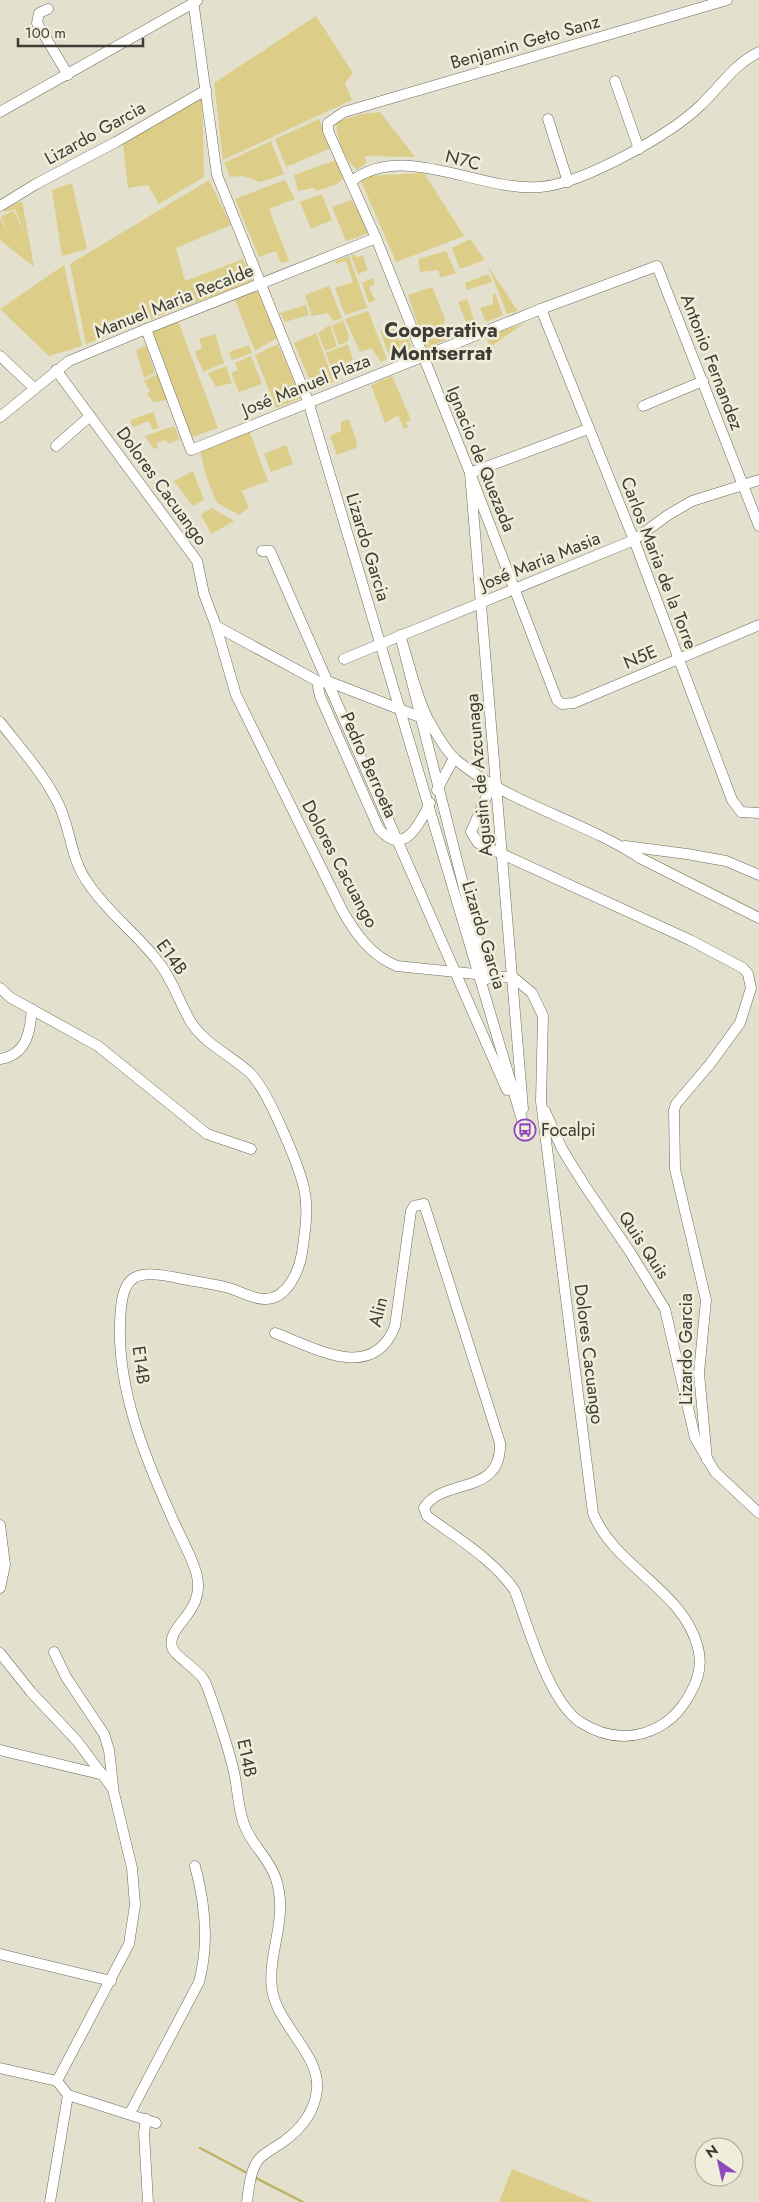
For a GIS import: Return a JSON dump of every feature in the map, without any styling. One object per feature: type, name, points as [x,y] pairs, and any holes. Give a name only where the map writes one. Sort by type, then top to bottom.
[{"type":"street","name":"Benjamin Geto Sanz","points":[[334,117],[344,112],[727,0]]},
{"type":"street","points":[[0,112],[196,1]]},
{"type":"street","name":"Lizardo Garcia","points":[[196,1],[217,175],[308,401],[428,806],[482,975],[525,1130]]},
{"type":"street","points":[[48,9],[39,13],[37,23],[68,75]]},
{"type":"street","name":"N7C","points":[[352,181],[364,172],[378,168],[404,167],[429,168],[497,186],[540,188],[568,182],[639,149],[685,119],[743,60],[759,52]]},
{"type":"street","points":[[615,81],[639,149]]},
{"type":"street","name":"Lizardo Garcia","points":[[0,206],[36,184],[107,147],[206,90]]},
{"type":"street","name":"Ignacio de Quezada","points":[[334,117],[328,123],[328,131],[376,238],[470,473],[557,700],[562,704]]},
{"type":"street","points":[[548,119],[568,182]]},
{"type":"street","name":"Manuel Maria Recalde","points":[[0,416],[56,370],[69,362],[146,329],[376,238]]},
{"type":"street","name":"José Manuel Plaza","points":[[146,329],[191,450],[541,308],[657,266]]},
{"type":"street","name":"Antonio Fernandez","points":[[657,266],[759,526]]},
{"type":"street","name":"Carlos Maria de la Torre","points":[[541,308],[634,540],[732,800],[741,812],[759,813]]},
{"type":"street","points":[[0,356],[34,388]]},
{"type":"street","name":"Dolores Cacuango","points":[[56,370],[197,561],[204,594],[216,626],[236,694],[350,924],[363,942],[391,963],[512,978],[524,984],[532,992],[543,1016],[541,1101],[593,1513],[605,1537],[678,1609],[691,1626],[698,1649],[700,1666],[695,1686],[685,1704],[672,1720],[644,1734],[621,1737],[601,1732],[579,1721],[563,1705],[551,1685],[515,1591],[507,1579],[484,1558],[427,1516],[424,1508],[432,1499],[483,1478],[497,1465],[500,1456],[500,1443],[426,1208],[424,1204],[418,1203]]},
{"type":"street","points":[[643,406],[703,381]]},
{"type":"street","points":[[56,446],[90,416]]},
{"type":"street","points":[[470,473],[588,429]]},
{"type":"street","name":"Agustin de Azcunaga","points":[[470,473],[494,785],[502,853],[525,1130]]},
{"type":"street","name":"José Maria Masia","points":[[344,659],[400,634],[634,540],[668,515],[692,501],[759,480]]},
{"type":"street","points":[[262,551],[270,551],[324,682]]},
{"type":"street","name":"N5E","points":[[562,704],[574,703],[759,625]]},
{"type":"street","name":"Pedro Berroeta","points":[[216,626],[324,682],[425,719]]},
{"type":"street","name":"Lizardo Garcia","points":[[400,634],[425,719],[438,788],[482,975]]},
{"type":"street","name":"Pedro Berroeta","points":[[324,682],[318,687],[320,696],[379,829],[389,838],[397,839],[411,836],[416,830],[454,758]]},
{"type":"street","name":"Lizardo Garcia","points":[[425,719],[454,758],[494,785],[621,846],[640,858],[759,918]]},
{"type":"street","name":"E14B","points":[[0,722],[43,776],[65,820],[74,857],[92,890],[105,907],[159,961],[197,1029],[208,1042],[250,1072],[261,1084],[297,1164],[307,1204],[299,1267],[290,1285],[276,1297],[263,1300],[226,1288],[152,1273],[137,1275],[127,1284],[123,1297],[120,1326],[125,1376],[135,1423],[166,1505],[196,1571],[200,1589],[197,1604],[177,1629],[171,1641],[172,1648],[175,1654],[190,1663],[205,1681],[226,1736],[246,1831],[275,1876],[281,1918],[271,1972],[273,1993],[278,2009],[302,2045],[317,2077],[315,2103],[301,2127],[257,2161],[247,2202]]},
{"type":"street","name":"Lizardo Garcia","points":[[494,785],[471,832],[478,843],[690,940],[743,968],[751,981],[750,995],[740,1023],[710,1064],[676,1104],[674,1110],[675,1169],[706,1300],[699,1373],[707,1460]]},
{"type":"street","points":[[397,839],[525,1130]]},
{"type":"street","points":[[621,846],[687,854],[726,862],[759,875]]},
{"type":"street","points":[[0,988],[11,998],[98,1046],[207,1134],[251,1149]]},
{"type":"street","points":[[0,1059],[13,1057],[22,1047],[30,1029],[32,1009]]},
{"type":"street","name":"Quis Quis","points":[[541,1101],[562,1149],[665,1309],[692,1429],[707,1460],[715,1472],[759,1513]]},
{"type":"street","name":"Alin","points":[[275,1333],[340,1357],[362,1358],[378,1352],[392,1336],[395,1326],[411,1211],[418,1203]]},
{"type":"street","points":[[0,1525],[5,1565],[0,1588]]},
{"type":"street","points":[[54,1652],[66,1677],[104,1734],[109,1750],[113,1789],[132,1868],[135,1905],[129,1944],[57,2081]]},
{"type":"street","points":[[0,1653],[104,1775],[113,1789]]},
{"type":"street","points":[[0,1750],[104,1775]]},
{"type":"street","points":[[130,2113],[198,1982],[203,1966],[203,1894],[195,1866]]},
{"type":"street","points":[[0,1954],[111,1981]]},
{"type":"street","points":[[0,2068],[57,2081],[68,2095],[130,2113],[156,2123]]},
{"type":"street","points":[[50,2202],[68,2095]]},
{"type":"street","points":[[146,2119],[144,2133],[148,2202]]},
{"type":"shaded area","points":[[316,16],[353,73],[345,83],[352,100],[223,160],[214,83]]},
{"type":"shaded area","points":[[202,96],[204,177],[159,204],[148,185],[128,188],[123,144]]},
{"type":"shaded area","points":[[380,112],[415,157],[365,156],[366,163],[357,170],[348,160],[342,148],[336,122],[361,114]]},
{"type":"shaded area","points":[[319,119],[331,148],[286,167],[275,139]]},
{"type":"shaded area","points":[[271,141],[284,174],[261,182],[243,176],[230,177],[224,163]]},
{"type":"shaded area","points":[[336,160],[345,176],[339,183],[317,191],[313,188],[298,191],[294,175]]},
{"type":"shaded area","points":[[424,173],[464,236],[396,262],[361,181],[367,176]]},
{"type":"shaded area","points":[[209,180],[231,225],[176,248],[185,281],[243,259],[253,281],[86,344],[70,264]]},
{"type":"shaded area","points":[[285,180],[295,199],[269,209],[289,261],[281,263],[276,251],[259,257],[235,199]]},
{"type":"shaded area","points":[[72,183],[87,249],[62,256],[52,190]]},
{"type":"shaded area","points":[[322,194],[332,220],[311,229],[300,202]]},
{"type":"shaded area","points":[[352,200],[369,233],[346,241],[332,207]]},
{"type":"shaded area","points":[[22,201],[34,267],[0,240],[0,217],[10,239],[1,216],[14,211],[26,235],[15,209],[5,212],[4,209]]},
{"type":"shaded area","points":[[470,239],[485,260],[460,269],[452,248]]},
{"type":"shaded area","points":[[446,251],[456,273],[441,278],[438,270],[420,272],[418,259]]},
{"type":"shaded area","points":[[354,254],[356,257],[363,256],[368,270],[358,274],[351,255]]},
{"type":"shaded area","points":[[349,256],[367,308],[345,315],[335,288],[353,282],[346,261],[336,264],[335,261]]},
{"type":"shaded area","points":[[64,265],[82,346],[49,356],[0,309]]},
{"type":"shaded area","points":[[488,266],[518,311],[507,314]]},
{"type":"shaded area","points":[[488,274],[492,282],[467,290],[465,283]]},
{"type":"shaded area","points":[[373,278],[375,284],[369,287],[375,300],[369,303],[362,283]]},
{"type":"shaded area","points":[[329,286],[342,318],[333,321],[328,313],[312,316],[305,295]]},
{"type":"shaded area","points":[[432,287],[445,319],[443,324],[449,338],[426,349],[408,295]]},
{"type":"shaded area","points":[[258,291],[277,338],[255,351],[235,300]]},
{"type":"shaded area","points":[[495,293],[503,315],[486,322],[480,308],[493,304],[493,294]]},
{"type":"shaded area","points":[[467,299],[476,325],[468,327],[458,302]]},
{"type":"shaded area","points":[[306,305],[309,315],[285,322],[280,313]]},
{"type":"shaded area","points":[[368,311],[387,359],[381,362],[371,348],[360,352],[345,319]]},
{"type":"shaded area","points":[[343,320],[349,336],[347,342],[339,345],[332,326]]},
{"type":"shaded area","points":[[178,321],[218,428],[192,437],[153,332]]},
{"type":"shaded area","points":[[525,323],[490,347],[486,336]]},
{"type":"shaded area","points":[[330,325],[337,347],[325,351],[318,333]]},
{"type":"shaded area","points":[[394,329],[399,341],[408,338],[412,349],[391,360],[380,331]]},
{"type":"shaded area","points":[[316,333],[334,382],[314,391],[294,343]]},
{"type":"shaded area","points":[[215,334],[224,363],[203,372],[195,352],[202,348],[199,339]]},
{"type":"shaded area","points":[[278,344],[301,398],[276,408],[255,355]]},
{"type":"shaded area","points":[[348,344],[353,360],[332,370],[326,353]]},
{"type":"shaded area","points":[[146,345],[155,373],[144,378],[136,350]]},
{"type":"shaded area","points":[[249,345],[252,353],[232,360],[229,352]]},
{"type":"shaded area","points":[[251,356],[262,384],[239,392],[231,373],[238,370],[235,363]]},
{"type":"shaded area","points":[[226,366],[232,383],[216,387],[208,373]]},
{"type":"shaded area","points":[[157,374],[167,400],[153,402],[147,394],[150,391],[144,381]]},
{"type":"shaded area","points":[[392,376],[411,420],[406,422],[408,427],[404,429],[398,415],[385,423],[371,385]]},
{"type":"shaded area","points":[[153,412],[159,428],[153,430],[149,421],[133,427],[130,420]]},
{"type":"shaded area","points":[[349,419],[357,443],[356,448],[337,455],[330,436],[341,431],[341,422]]},
{"type":"shaded area","points":[[174,426],[180,439],[168,444],[166,440],[156,443],[158,448],[154,449],[145,436]]},
{"type":"shaded area","points":[[249,430],[268,481],[242,491],[249,508],[239,515],[217,503],[206,476],[200,450]]},
{"type":"shaded area","points":[[286,445],[293,464],[271,472],[264,454]]},
{"type":"shaded area","points":[[193,471],[204,500],[193,506],[174,481]]},
{"type":"shaded area","points":[[212,508],[234,521],[211,534],[201,514]]},
{"type":"shaded area","points":[[512,2169],[593,2202],[499,2202]]},
{"type":"waterway","points":[[200,2148],[249,2174]]},
{"type":"waterway","points":[[254,2177],[303,2202]]},
{"type":"place","name":"Focalpi","points":[[525,1130]]},
{"type":"district","name":"Cooperativa Montserrat","points":[[441,342]]}]
